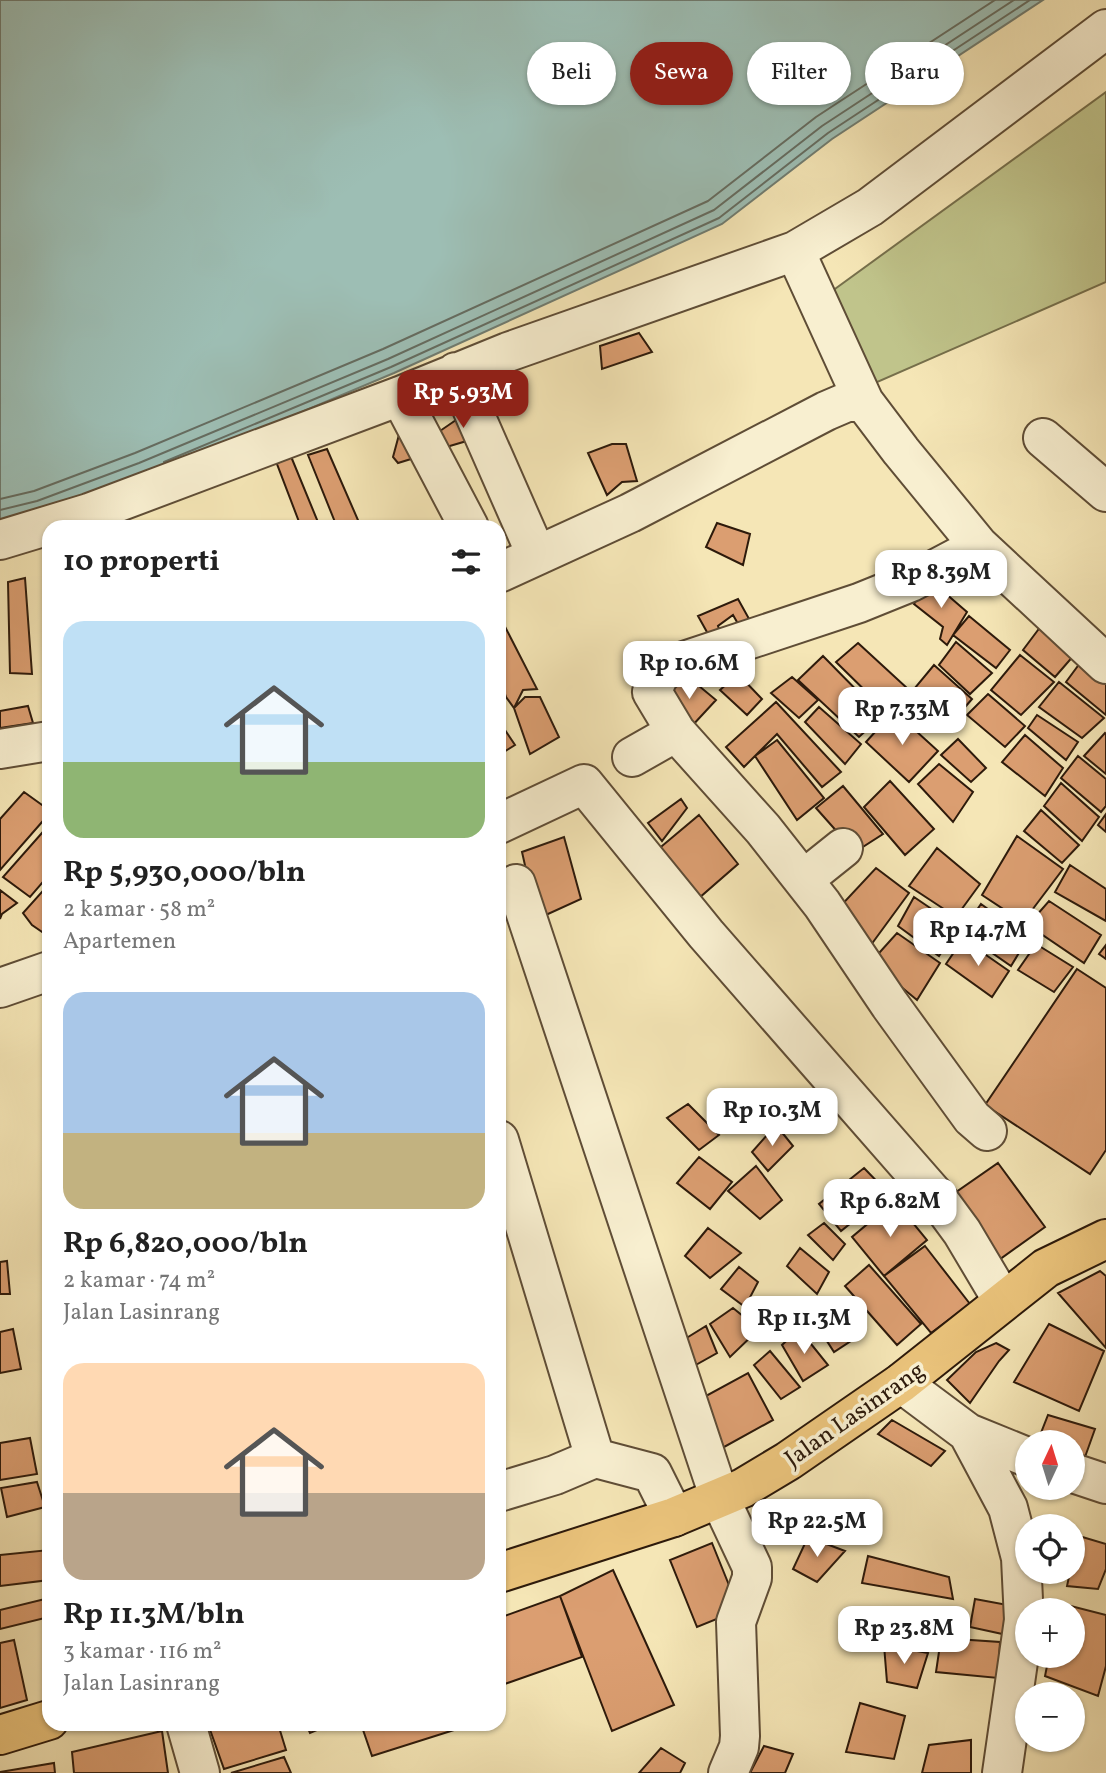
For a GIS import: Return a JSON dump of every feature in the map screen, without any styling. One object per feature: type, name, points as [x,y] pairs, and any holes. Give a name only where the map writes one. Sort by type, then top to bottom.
[{"type":"highway","name":"Jalan Lasinrang","points":[[506,1571],[674,1517],[720,1499],[788,1461],[901,1383],[1046,1268],[1106,1239]]},
{"type":"highway","points":[[0,1735],[42,1722]]},
{"type":"street","points":[[66,520],[400,396],[456,372],[795,251],[870,207],[1106,29]]},
{"type":"street","points":[[795,251],[864,402],[979,547],[1106,664]]},
{"type":"street","points":[[456,372],[536,554]]},
{"type":"street","points":[[400,396],[465,520]]},
{"type":"street","points":[[506,569],[630,513],[826,411],[847,402],[864,402]]},
{"type":"street","points":[[1043,438],[1106,492]]},
{"type":"street","points":[[0,540],[42,527]]},
{"type":"street","points":[[979,547],[911,582],[859,603],[669,666],[658,677],[652,692],[676,732],[763,829],[803,880],[964,1107],[987,1132]]},
{"type":"street","points":[[632,757],[676,732]]},
{"type":"street","points":[[0,749],[42,742]]},
{"type":"street","points":[[506,821],[584,784],[706,934],[937,1198],[962,1232],[1003,1301]]},
{"type":"street","points":[[803,880],[842,848]]},
{"type":"street","points":[[516,884],[720,1499],[752,1567],[752,1578],[736,1622],[740,1736],[739,1747],[728,1773]]},
{"type":"street","points":[[0,988],[42,973]]},
{"type":"street","points":[[506,1163],[595,1458]]},
{"type":"street","points":[[901,1383],[968,1433],[1015,1452]]},
{"type":"street","points":[[968,1433],[1008,1508],[1021,1558],[1024,1620],[1002,1773]]},
{"type":"street","points":[[506,1490],[555,1475],[595,1458],[652,1473],[674,1517]]},
{"type":"street","points":[[1085,1477],[1106,1484]]},
{"type":"street","points":[[188,1731],[200,1773]]},
{"type":"green space","points":[[1106,92],[1106,282],[875,383],[828,294]]},
{"type":"water","points":[[0,0],[1043,0],[964,52],[964,42],[865,42],[865,105],[884,105],[832,139],[722,224],[394,373],[145,478],[0,526]]},
{"type":"building","points":[[639,333],[652,352],[602,369],[600,346]]},
{"type":"building","points":[[475,407],[487,435],[443,448],[437,433]]},
{"type":"building","points":[[400,431],[437,451],[398,463],[393,457]]},
{"type":"building","points":[[612,444],[626,444],[637,481],[622,482],[607,495],[588,453]]},
{"type":"building","points":[[327,449],[358,520],[334,520],[308,455]]},
{"type":"building","points":[[290,454],[317,520],[298,520],[277,464]]},
{"type":"building","points":[[717,523],[750,534],[743,565],[706,547]]},
{"type":"building","points":[[25,578],[32,674],[10,673],[8,582]]},
{"type":"building","points":[[930,580],[967,612],[947,645],[940,639],[943,627],[914,604]]},
{"type":"building","points":[[738,599],[753,626],[741,629],[733,615],[718,626],[722,638],[712,641],[698,616]]},
{"type":"building","points":[[969,616],[1010,650],[996,668],[953,635]]},
{"type":"building","points":[[1044,622],[1075,654],[1055,677],[1023,650]]},
{"type":"building","points":[[506,629],[537,689],[523,690],[514,708],[506,697]]},
{"type":"building","points":[[956,642],[992,673],[970,694],[939,665]]},
{"type":"building","points":[[858,643],[908,689],[885,710],[836,662]]},
{"type":"building","points":[[1020,655],[1054,682],[1021,715],[991,690]]},
{"type":"building","points":[[823,656],[882,716],[859,737],[798,680]]},
{"type":"building","points":[[1083,659],[1106,681],[1106,715],[1066,682]]},
{"type":"building","points":[[934,665],[972,699],[953,721],[914,689]]},
{"type":"building","points":[[738,674],[762,699],[747,715],[720,690]]},
{"type":"building","points":[[687,676],[716,700],[691,727],[663,698]]},
{"type":"building","points":[[792,677],[818,700],[799,718],[771,693]]},
{"type":"building","points":[[1059,682],[1104,718],[1082,738],[1039,707]]},
{"type":"building","points":[[988,694],[1025,726],[1005,747],[967,715]]},
{"type":"building","points":[[525,697],[540,697],[559,737],[530,754],[514,708]]},
{"type":"building","points":[[776,702],[841,772],[822,787],[777,734],[744,767],[726,747]]},
{"type":"building","points":[[28,706],[33,723],[0,728],[0,711]]},
{"type":"building","points":[[819,707],[861,744],[845,764],[805,722]]},
{"type":"building","points":[[894,711],[938,751],[909,782],[866,742]]},
{"type":"building","points":[[1037,715],[1078,742],[1066,760],[1028,728]]},
{"type":"building","points":[[506,732],[515,745],[506,751]]},
{"type":"building","points":[[1106,734],[1106,774],[1084,756]]},
{"type":"building","points":[[1025,735],[1063,768],[1045,796],[1002,762]]},
{"type":"building","points":[[958,739],[986,768],[971,782],[941,755]]},
{"type":"building","points":[[777,740],[824,798],[797,820],[755,756]]},
{"type":"building","points":[[1078,756],[1106,779],[1106,806],[1101,812],[1061,778]]},
{"type":"building","points":[[939,764],[973,792],[953,822],[918,784]]},
{"type":"building","points":[[890,781],[934,829],[905,855],[864,807]]},
{"type":"building","points":[[1061,783],[1099,817],[1082,841],[1044,806]]},
{"type":"building","points":[[843,786],[883,834],[855,852],[816,808]]},
{"type":"building","points":[[24,792],[42,805],[42,822],[0,870],[0,819]]},
{"type":"building","points":[[681,799],[687,808],[662,841],[648,823]]},
{"type":"building","points":[[1041,810],[1079,845],[1062,863],[1024,831]]},
{"type":"building","points":[[1106,814],[1106,832],[1098,825]]},
{"type":"building","points":[[699,815],[738,864],[699,898],[656,851]]},
{"type":"building","points":[[42,833],[42,883],[30,897],[3,877]]},
{"type":"building","points":[[1017,836],[1063,869],[1023,922],[982,895]]},
{"type":"building","points":[[564,837],[581,899],[537,919],[522,852]]},
{"type":"building","points":[[937,848],[980,884],[956,917],[909,886]]},
{"type":"building","points":[[1070,865],[1106,889],[1106,921],[1055,892]]},
{"type":"building","points":[[876,868],[909,893],[868,949],[835,912]]},
{"type":"building","points":[[0,890],[17,903],[2,914],[0,919]]},
{"type":"building","points":[[42,892],[42,932],[32,925],[23,913]]},
{"type":"building","points":[[914,897],[958,927],[939,956],[898,926]]},
{"type":"building","points":[[1049,901],[1101,935],[1084,963],[1028,925]]},
{"type":"building","points":[[981,904],[1028,938],[1011,966],[962,932]]},
{"type":"building","points":[[897,933],[940,963],[917,1000],[871,962]]},
{"type":"building","points":[[963,939],[1009,971],[992,997],[946,964]]},
{"type":"building","points":[[1036,944],[1073,967],[1054,992],[1018,970]]},
{"type":"building","points":[[1106,945],[1106,959],[1099,954]]},
{"type":"building","points":[[1077,969],[1106,988],[1106,1150],[1090,1174],[985,1105]]},
{"type":"building","points":[[688,1104],[719,1135],[699,1150],[667,1118]]},
{"type":"building","points":[[776,1125],[793,1146],[768,1171],[752,1152]]},
{"type":"building","points":[[699,1157],[732,1182],[710,1209],[677,1183]]},
{"type":"building","points":[[998,1163],[1045,1227],[996,1262],[949,1197]]},
{"type":"building","points":[[756,1166],[782,1200],[760,1219],[728,1191]]},
{"type":"building","points":[[864,1168],[888,1193],[841,1231],[819,1204]]},
{"type":"building","points":[[895,1201],[927,1240],[884,1276],[852,1237]]},
{"type":"building","points":[[824,1223],[845,1244],[833,1260],[808,1235]]},
{"type":"building","points":[[708,1228],[741,1253],[710,1278],[685,1256]]},
{"type":"building","points":[[925,1246],[970,1304],[931,1333],[884,1276]]},
{"type":"building","points":[[800,1248],[829,1272],[817,1294],[787,1266]]},
{"type":"building","points":[[7,1261],[10,1294],[0,1294],[0,1262]]},
{"type":"building","points":[[869,1265],[921,1324],[897,1345],[845,1286]]},
{"type":"building","points":[[739,1267],[758,1282],[745,1307],[721,1289]]},
{"type":"building","points":[[1100,1271],[1106,1276],[1106,1348],[1058,1293]]},
{"type":"building","points":[[831,1299],[860,1335],[834,1352],[802,1302]]},
{"type":"building","points":[[733,1308],[759,1329],[730,1357],[710,1324]]},
{"type":"building","points":[[1049,1324],[1104,1351],[1079,1411],[1014,1382]]},
{"type":"building","points":[[706,1326],[717,1353],[685,1371],[672,1347]]},
{"type":"building","points":[[13,1329],[21,1369],[0,1373],[0,1332]]},
{"type":"building","points":[[799,1329],[828,1365],[803,1381],[782,1345]]},
{"type":"building","points":[[996,1343],[1009,1350],[970,1403],[947,1380],[976,1352]]},
{"type":"building","points":[[770,1351],[800,1387],[781,1399],[754,1365]]},
{"type":"building","points":[[748,1373],[773,1420],[715,1452],[693,1403]]},
{"type":"building","points":[[1048,1415],[1095,1429],[1085,1457],[1085,1430],[1042,1430]]},
{"type":"building","points":[[892,1420],[945,1451],[931,1466],[878,1434]]},
{"type":"building","points":[[30,1438],[37,1474],[0,1480],[0,1443]]},
{"type":"building","points":[[37,1482],[42,1508],[7,1517],[1,1488]]},
{"type":"building","points":[[808,1537],[845,1551],[817,1582],[793,1569]]},
{"type":"building","points":[[1085,1538],[1106,1544],[1106,1569],[1098,1589],[1067,1586],[1085,1584]]},
{"type":"building","points":[[712,1543],[739,1610],[697,1627],[670,1560]]},
{"type":"building","points":[[42,1551],[42,1581],[0,1586],[0,1555]]},
{"type":"building","points":[[868,1556],[949,1577],[953,1599],[862,1583]]},
{"type":"building","points":[[613,1570],[674,1705],[612,1731],[560,1596]]},
{"type":"building","points":[[560,1596],[582,1657],[506,1684],[506,1615]]},
{"type":"building","points":[[975,1599],[1013,1606],[1007,1635],[970,1627]]},
{"type":"building","points":[[42,1600],[42,1619],[0,1629],[0,1610]]},
{"type":"building","points":[[1085,1610],[1106,1615],[1106,1666],[1098,1696],[1085,1691],[1085,1682],[1061,1682],[1045,1676],[1047,1668],[1085,1668]]},
{"type":"building","points":[[941,1638],[1000,1642],[998,1678],[936,1672]]},
{"type":"building","points":[[14,1640],[27,1700],[0,1708],[0,1643]]},
{"type":"building","points":[[884,1645],[928,1653],[917,1688],[887,1682]]},
{"type":"building","points":[[860,1703],[905,1716],[894,1759],[846,1752]]},
{"type":"building","points":[[162,1731],[168,1773],[74,1773],[72,1752]]},
{"type":"building","points":[[210,1731],[280,1731],[286,1750],[224,1769]]},
{"type":"building","points":[[363,1731],[451,1731],[372,1756]]},
{"type":"building","points":[[971,1740],[971,1773],[922,1773],[929,1745]]},
{"type":"building","points":[[764,1746],[793,1754],[785,1773],[750,1773]]},
{"type":"building","points":[[661,1748],[685,1763],[680,1773],[639,1773]]},
{"type":"building","points":[[284,1757],[291,1773],[231,1773]]},
{"type":"building","points":[[54,1763],[55,1773],[0,1773],[0,1772]]}]
